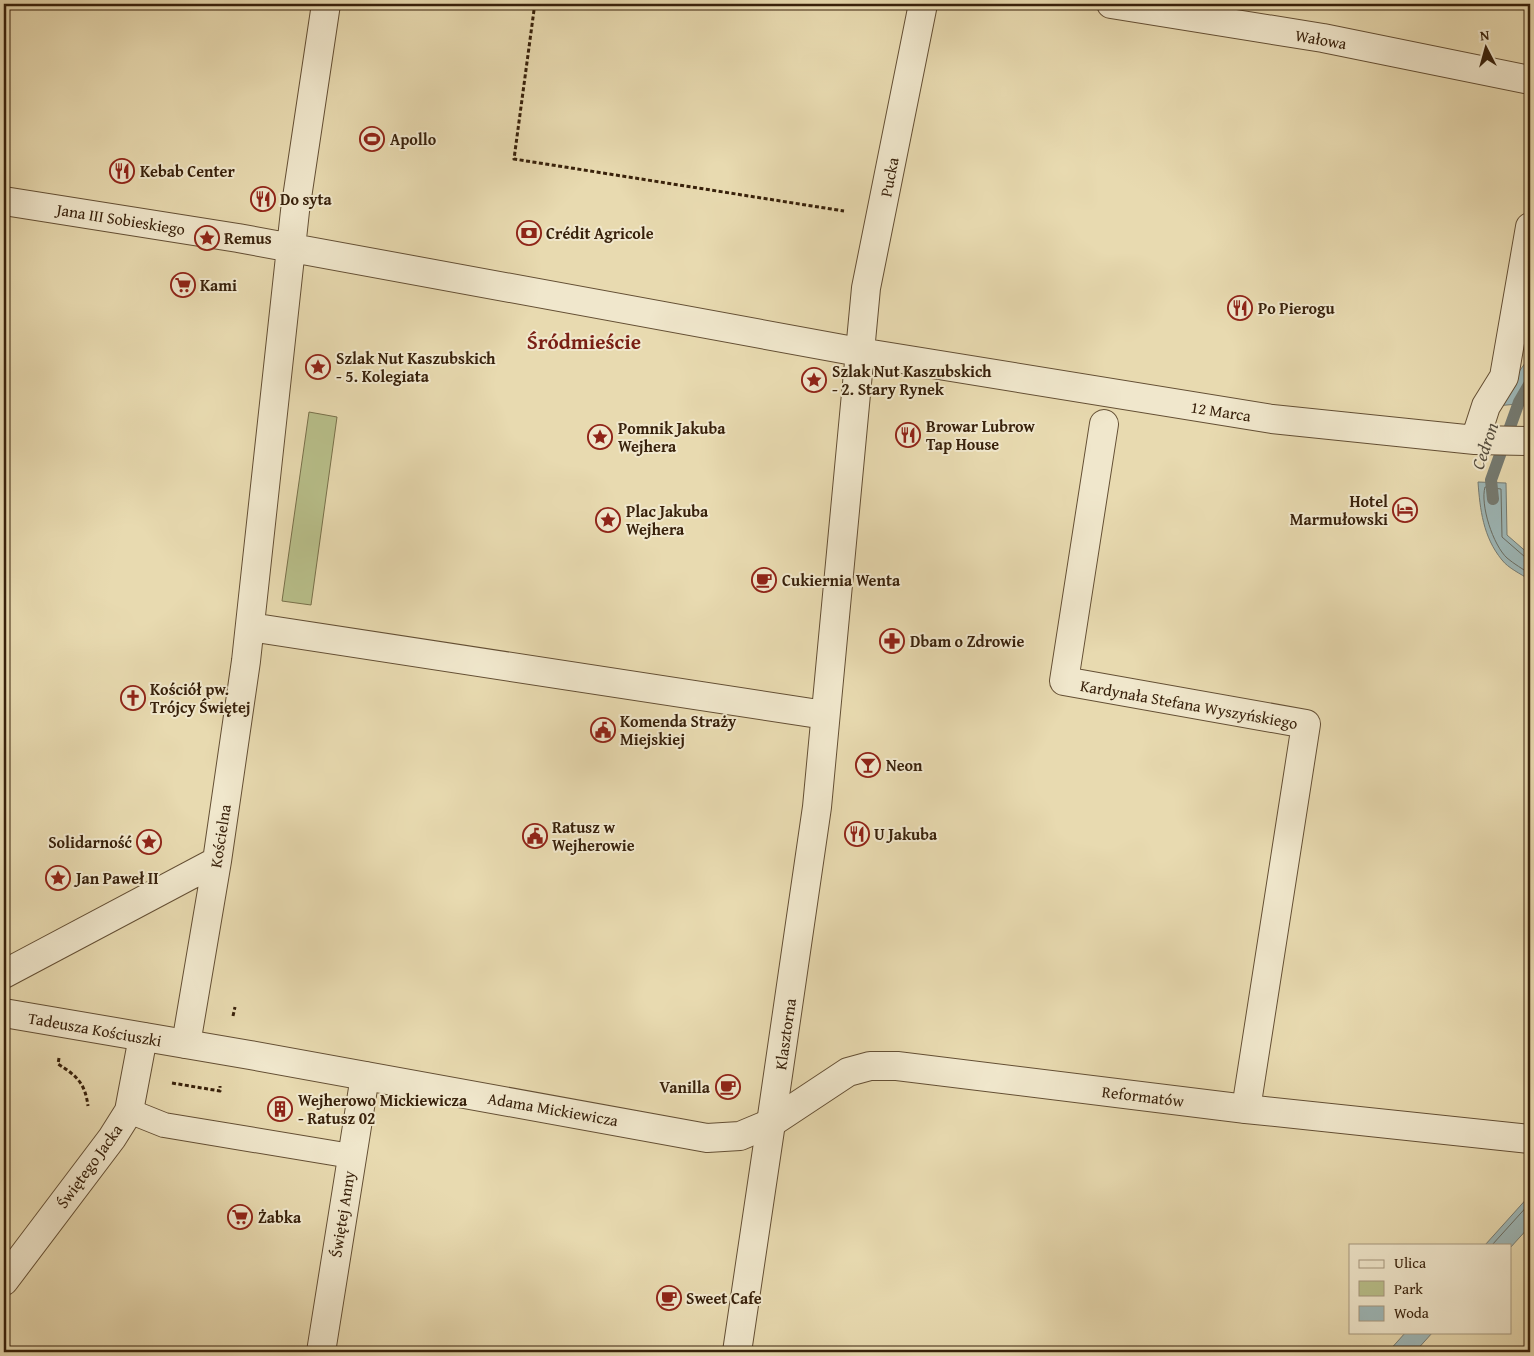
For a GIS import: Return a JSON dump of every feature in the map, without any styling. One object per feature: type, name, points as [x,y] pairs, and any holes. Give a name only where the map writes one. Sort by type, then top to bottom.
[{"type":"street","points":[[290,248],[859,352],[825,715],[250,627],[290,248],[294,211],[326,4]]},
{"type":"street","name":"Pucka","points":[[859,352],[866,288],[923,4]]},
{"type":"street","name":"Wałowa","points":[[1111,4],[1322,38],[1530,80]]},
{"type":"street","name":"Jana III Sobieskiego","points":[[4,201],[290,248]]},
{"type":"street","points":[[1475,440],[1486,406],[1504,377],[1530,228]]},
{"type":"street","name":"12 Marca","points":[[859,352],[1272,419],[1475,440],[1528,442]]},
{"type":"street","name":"Kardynała Stefana Wyszyńskiego","points":[[1109,393],[1064,681],[1306,724],[1246,1109]]},
{"type":"street","name":"Kościelna","points":[[186,1044],[217,861],[250,627]]},
{"type":"street","name":"Klasztorna","points":[[737,1352],[817,807],[825,715]]},
{"type":"street","points":[[4,974],[217,861]]},
{"type":"street","name":"Tadeusza Kościuszki","points":[[4,1013],[186,1044]]},
{"type":"street","name":"Świętego Jacka","points":[[4,1281],[112,1138],[129,1111],[144,1037]]},
{"type":"street","name":"Adama Mickiewicza","points":[[186,1044],[707,1138],[740,1136],[771,1123]]},
{"type":"street","name":"Reformatów","points":[[771,1123],[848,1072],[870,1066],[897,1066],[1246,1109],[1530,1139]]},
{"type":"street","name":"Świętej Anny","points":[[320,1352],[365,1076]]},
{"type":"lane","points":[[129,1111],[164,1125],[351,1156]]},
{"type":"path","points":[[534,10],[514,159],[881,218]]},
{"type":"path","points":[[232,1019],[235,1007]]},
{"type":"green space","points":[[309,412],[337,417],[311,605],[282,601]]},
{"type":"water","points":[[1530,356],[1530,403],[1495,406]]},
{"type":"water","points":[[1478,482],[1506,483],[1507,535],[1530,555],[1530,580],[1505,563],[1491,542],[1481,512]]},
{"type":"water","points":[[1530,1195],[1530,1226],[1512,1246],[1512,1244],[1486,1244]]},
{"type":"water","points":[[1404,1334],[1431,1334],[1415,1352],[1388,1352]]},
{"type":"waterway","name":"Cedron","points":[[1493,499],[1491,480],[1519,402],[1530,383]]},
{"type":"place","name":"Apollo","points":[[372,139]]},
{"type":"place","name":"Kebab Center","points":[[122,171]]},
{"type":"place","name":"Do syta","points":[[263,199]]},
{"type":"place","name":"Crédit Agricole","points":[[529,233]]},
{"type":"place","name":"Remus","points":[[207,238]]},
{"type":"place","name":"Kami","points":[[183,285]]},
{"type":"place","name":"Po Pierogu","points":[[1240,308]]},
{"type":"place","name":"Szlak Nut Kaszubskich - 5. Kolegiata","points":[[318,367]]},
{"type":"place","name":"Szlak Nut Kaszubskich - 2. Stary Rynek","points":[[814,380]]},
{"type":"place","name":"Browar Lubrow Tap House","points":[[908,435]]},
{"type":"place","name":"Pomnik Jakuba Wejhera","points":[[600,437]]},
{"type":"place","name":"Hotel Marmułowski","points":[[1405,510]]},
{"type":"place","name":"Plac Jakuba Wejhera","points":[[608,520]]},
{"type":"place","name":"Cukiernia Wenta","points":[[764,580]]},
{"type":"place","name":"Dbam o Zdrowie","points":[[892,641]]},
{"type":"place","name":"Kościół pw. Trójcy Świętej","points":[[133,698]]},
{"type":"place","name":"Komenda Straży Miejskiej","points":[[603,730]]},
{"type":"place","name":"Neon","points":[[868,765]]},
{"type":"place","name":"U Jakuba","points":[[857,834]]},
{"type":"place","name":"Ratusz w Wejherowie","points":[[535,836]]},
{"type":"place","name":"Solidarność","points":[[149,842]]},
{"type":"place","name":"Jan Paweł II","points":[[58,878]]},
{"type":"place","name":"Vanilla","points":[[728,1087]]},
{"type":"place","name":"Wejherowo Mickiewicza - Ratusz 02","points":[[280,1109]]},
{"type":"place","name":"Żabka","points":[[240,1217]]},
{"type":"place","name":"Sweet Cafe","points":[[669,1298]]},
{"type":"district","name":"Śródmieście","points":[[584,342]]}]
